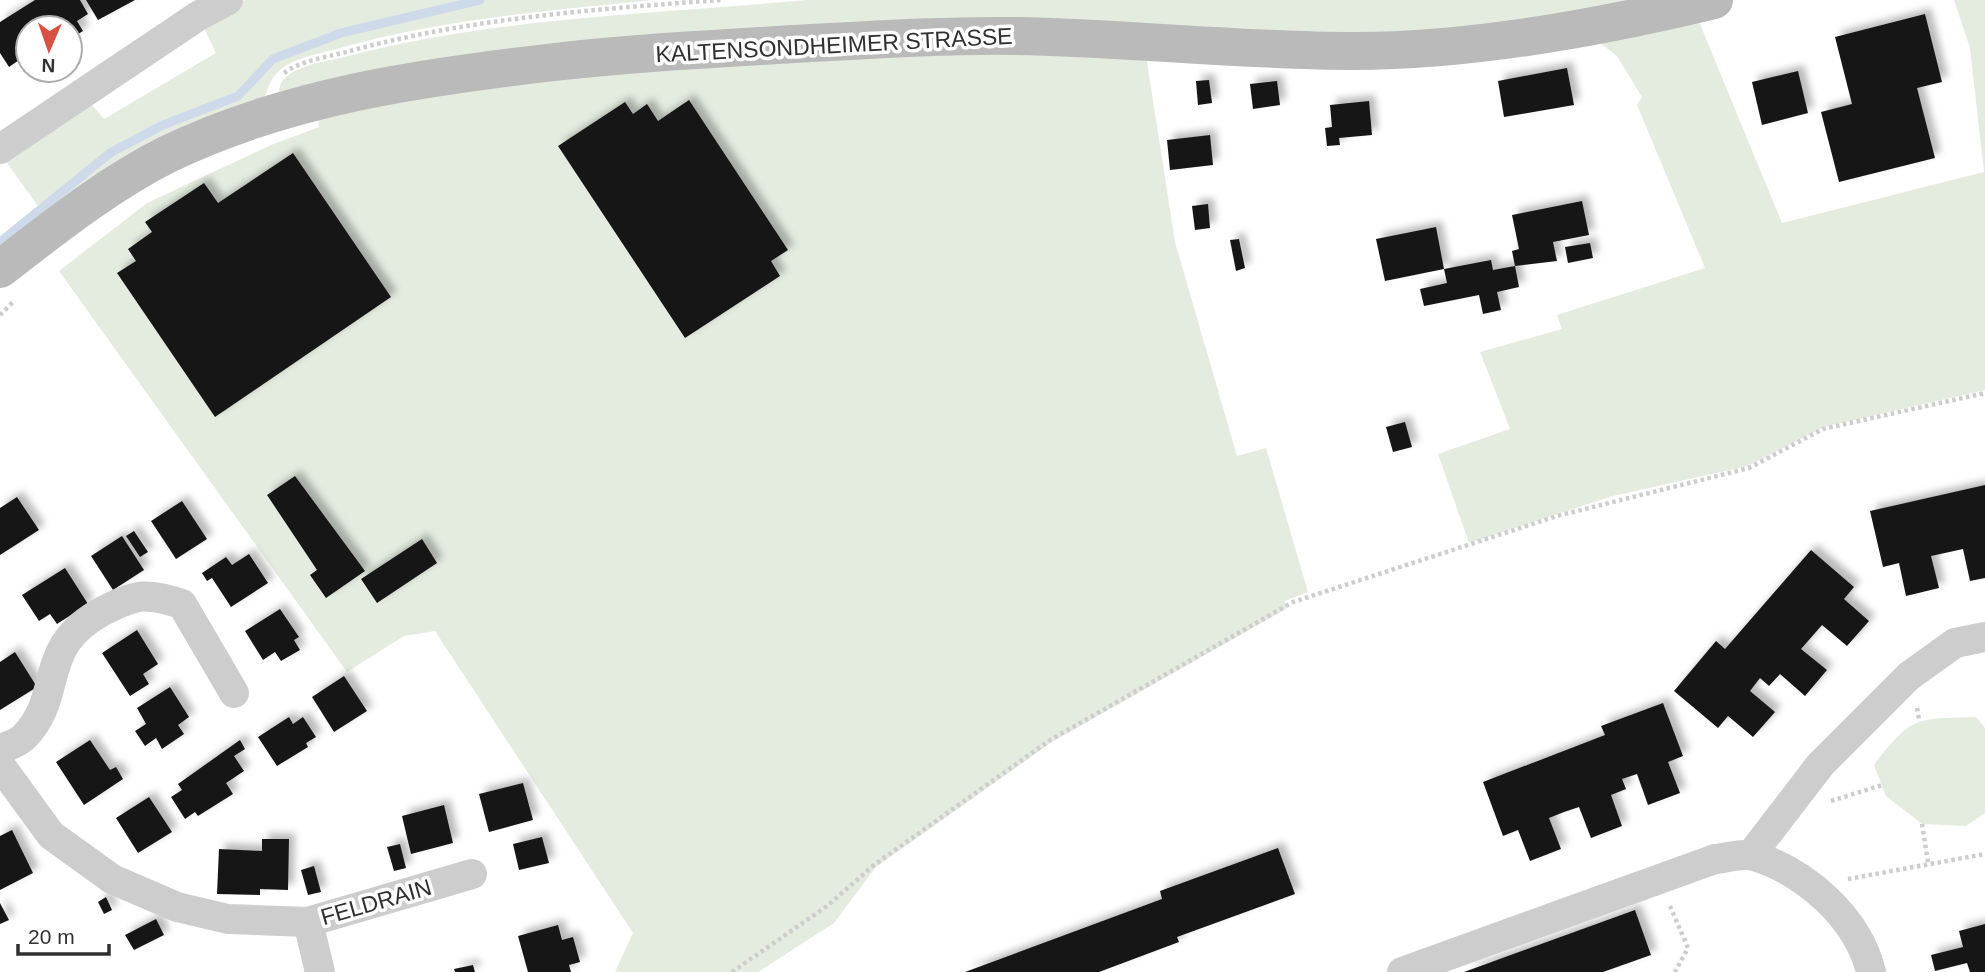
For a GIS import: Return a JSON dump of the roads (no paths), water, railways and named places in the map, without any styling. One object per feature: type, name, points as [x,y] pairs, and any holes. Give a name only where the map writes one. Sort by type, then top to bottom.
[{"type":"main road","name":"KALTENSONDHEIMER STRASSE","points":[[0,270],[70,215],[167,155],[296,106],[352,92],[459,73],[699,50],[941,36],[1016,36],[1356,51],[1475,42],[1550,32],[1714,0]]},
{"type":"street","points":[[0,149],[198,16],[228,0]]},
{"type":"street","points":[[0,750],[23,738],[41,709],[62,645],[83,621],[130,596],[152,594],[182,604],[234,694]]},
{"type":"street","points":[[1751,855],[1820,765],[1909,676],[1955,643],[1985,637]]},
{"type":"street","name":"FELDRAIN","points":[[0,765],[51,835],[112,879],[177,907],[229,919],[308,922],[472,874]]},
{"type":"street","points":[[1402,972],[1716,859],[1751,855],[1812,886],[1836,908],[1868,960],[1871,972]]},
{"type":"street","points":[[308,922],[320,972]]},
{"type":"waterway","points":[[0,242],[110,153],[163,125],[238,96],[273,59],[341,33],[480,0]]}]
